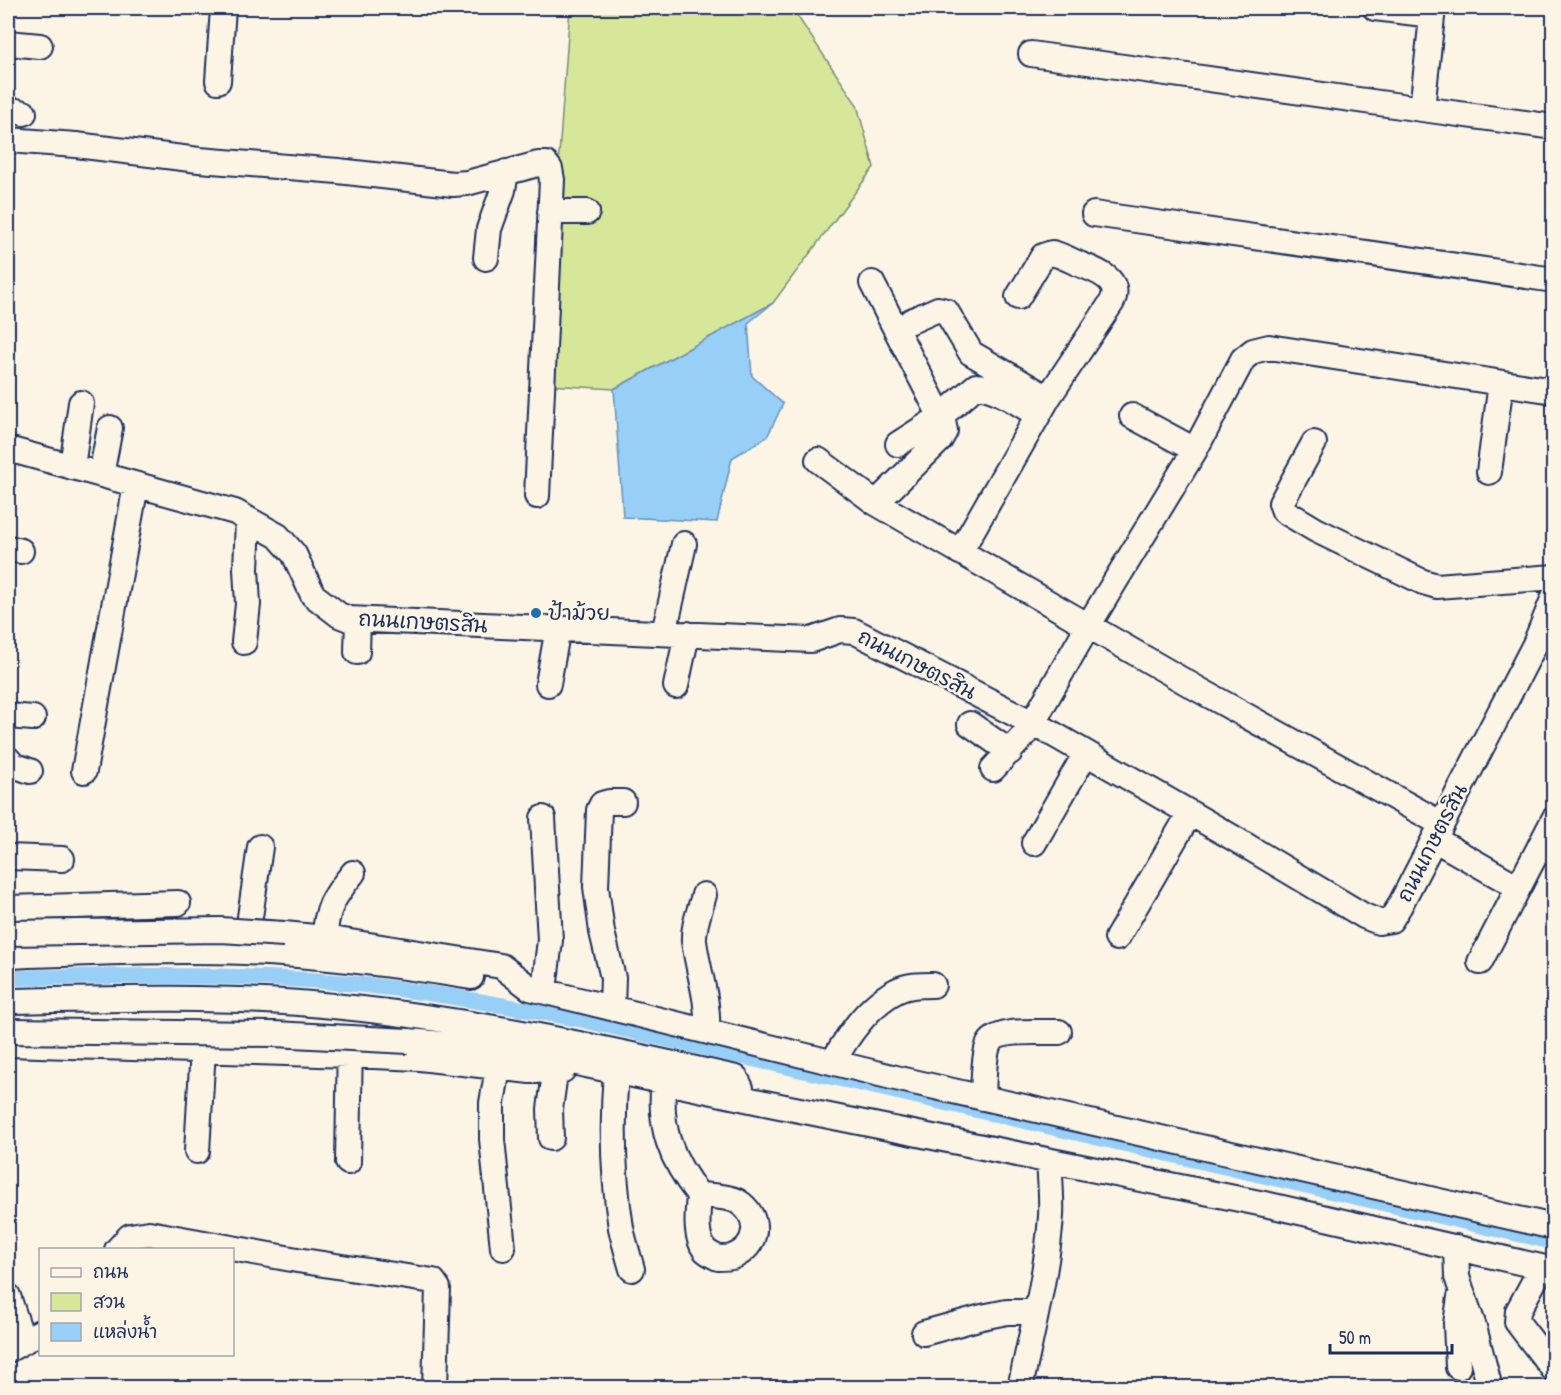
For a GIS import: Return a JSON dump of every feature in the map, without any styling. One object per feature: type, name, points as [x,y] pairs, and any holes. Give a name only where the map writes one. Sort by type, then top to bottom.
[{"type":"street","points":[[218,81],[223,8]]},
{"type":"street","points":[[1375,8],[1433,11],[1422,109]]},
{"type":"street","points":[[8,42],[40,46]]},
{"type":"street","points":[[1031,54],[1554,127]]},
{"type":"street","points":[[8,140],[453,184],[468,183],[538,164],[546,164],[550,169],[552,180],[537,496]]},
{"type":"street","points":[[486,258],[489,229],[503,190],[506,172]]},
{"type":"street","points":[[550,212],[587,212]]},
{"type":"street","points":[[1094,214],[1554,280]]},
{"type":"street","points":[[960,552],[1043,407],[1114,298],[1113,286],[1108,277],[1057,254],[1043,256],[1018,297]]},
{"type":"street","points":[[872,283],[945,431],[940,440],[876,502]]},
{"type":"street","points":[[911,321],[938,309],[946,311],[971,353],[1043,407]]},
{"type":"street","points":[[970,724],[1001,760],[1028,731],[1088,626],[1195,450],[1243,359],[1253,351],[1269,347],[1554,391]]},
{"type":"street","points":[[1490,472],[1501,383]]},
{"type":"street","points":[[898,444],[940,417],[976,386],[1043,407]]},
{"type":"street","points":[[72,467],[81,403]]},
{"type":"street","points":[[1132,416],[1195,450]]},
{"type":"street","points":[[101,475],[110,428]]},
{"type":"street","points":[[1314,443],[1281,503],[1284,511],[1316,530],[1423,582],[1437,586],[1554,577]]},
{"type":"street","name":"ถนนเกษตรสิน","points":[[8,449],[235,512],[278,536],[294,554],[313,595],[339,615],[358,621],[812,640],[847,629],[865,636],[1032,723],[1364,916],[1379,922],[1391,920],[1438,831],[1544,650],[1554,597]]},
{"type":"street","points":[[818,460],[876,502],[1438,831],[1518,887]]},
{"type":"street","points":[[84,771],[136,485]]},
{"type":"street","points":[[244,642],[248,604],[246,569],[248,519]]},
{"type":"street","points":[[676,686],[676,633],[684,544]]},
{"type":"street","points":[[357,652],[358,621]]},
{"type":"street","points":[[548,684],[558,628]]},
{"type":"street","points":[[8,716],[33,718]]},
{"type":"street","points":[[1034,843],[1086,753]]},
{"type":"street","points":[[8,759],[13,765],[30,771]]},
{"type":"street","points":[[612,1007],[613,978],[602,932],[596,887],[598,810],[602,804],[623,802]]},
{"type":"street","points":[[1117,938],[1190,813]]},
{"type":"street","points":[[537,989],[550,940],[543,818]]},
{"type":"street","points":[[1480,962],[1554,819]]},
{"type":"street","points":[[247,942],[260,847]]},
{"type":"street","points":[[8,857],[62,859]]},
{"type":"street","points":[[325,938],[325,921],[329,907],[340,888],[353,873]]},
{"type":"street","points":[[704,895],[694,930],[694,941],[707,1000],[707,1031]]},
{"type":"street","points":[[8,908],[178,903]]},
{"type":"street","points":[[8,933],[247,942],[324,957],[463,976],[537,989],[983,1098],[1554,1227]]},
{"type":"street","points":[[8,956],[128,951],[247,942],[284,934],[325,938],[501,966],[537,989]]},
{"type":"street","points":[[833,1062],[855,1028],[881,1000],[897,990],[911,986],[933,985]]},
{"type":"street","points":[[8,1001],[186,998],[310,1004],[446,1020],[659,1060],[736,1078],[741,1088],[741,1098]]},
{"type":"street","points":[[348,1162],[351,1008]]},
{"type":"street","points":[[8,1031],[274,1034],[408,1041],[500,1058],[556,1065],[588,1065],[1269,1205],[1548,1268],[1518,1311],[1517,1322],[1554,1370]]},
{"type":"street","points":[[983,1098],[988,1044],[997,1035],[1059,1032]]},
{"type":"street","points":[[8,1044],[420,1058],[500,1058]]},
{"type":"street","points":[[197,1151],[203,1049]]},
{"type":"street","points":[[500,1058],[492,1103],[492,1139],[503,1248]]},
{"type":"street","points":[[550,1138],[550,1109],[556,1065]]},
{"type":"street","points":[[616,1071],[613,1118],[617,1186],[621,1229],[632,1269]]},
{"type":"street","points":[[664,1081],[661,1101],[664,1125],[672,1154],[699,1195]]},
{"type":"street","points":[[1020,1388],[1044,1275],[1051,1214],[1049,1161]]},
{"type":"street","points":[[119,1248],[130,1236],[149,1233],[231,1248]]},
{"type":"street","points":[[1456,1247],[1455,1268],[1490,1388]]},
{"type":"street","points":[[234,1249],[433,1281],[438,1288],[435,1388]]},
{"type":"street","points":[[1458,1367],[1456,1324],[1461,1291]]},
{"type":"street","points":[[8,1296],[24,1341]]},
{"type":"street","points":[[924,1333],[1007,1312],[1036,1312]]},
{"type":"green space","points":[[570,8],[792,8],[857,105],[874,167],[773,303],[614,389],[550,385],[558,168]]},
{"type":"water","points":[[773,303],[748,323],[752,376],[783,404],[767,437],[732,458],[717,522],[623,517],[614,389]]},
{"type":"waterway","points":[[8,978],[158,976],[270,978],[377,986],[481,1001],[583,1020],[1554,1242]]},
{"type":"place","name":"ป้าม้วย","points":[[536,613]]}]
